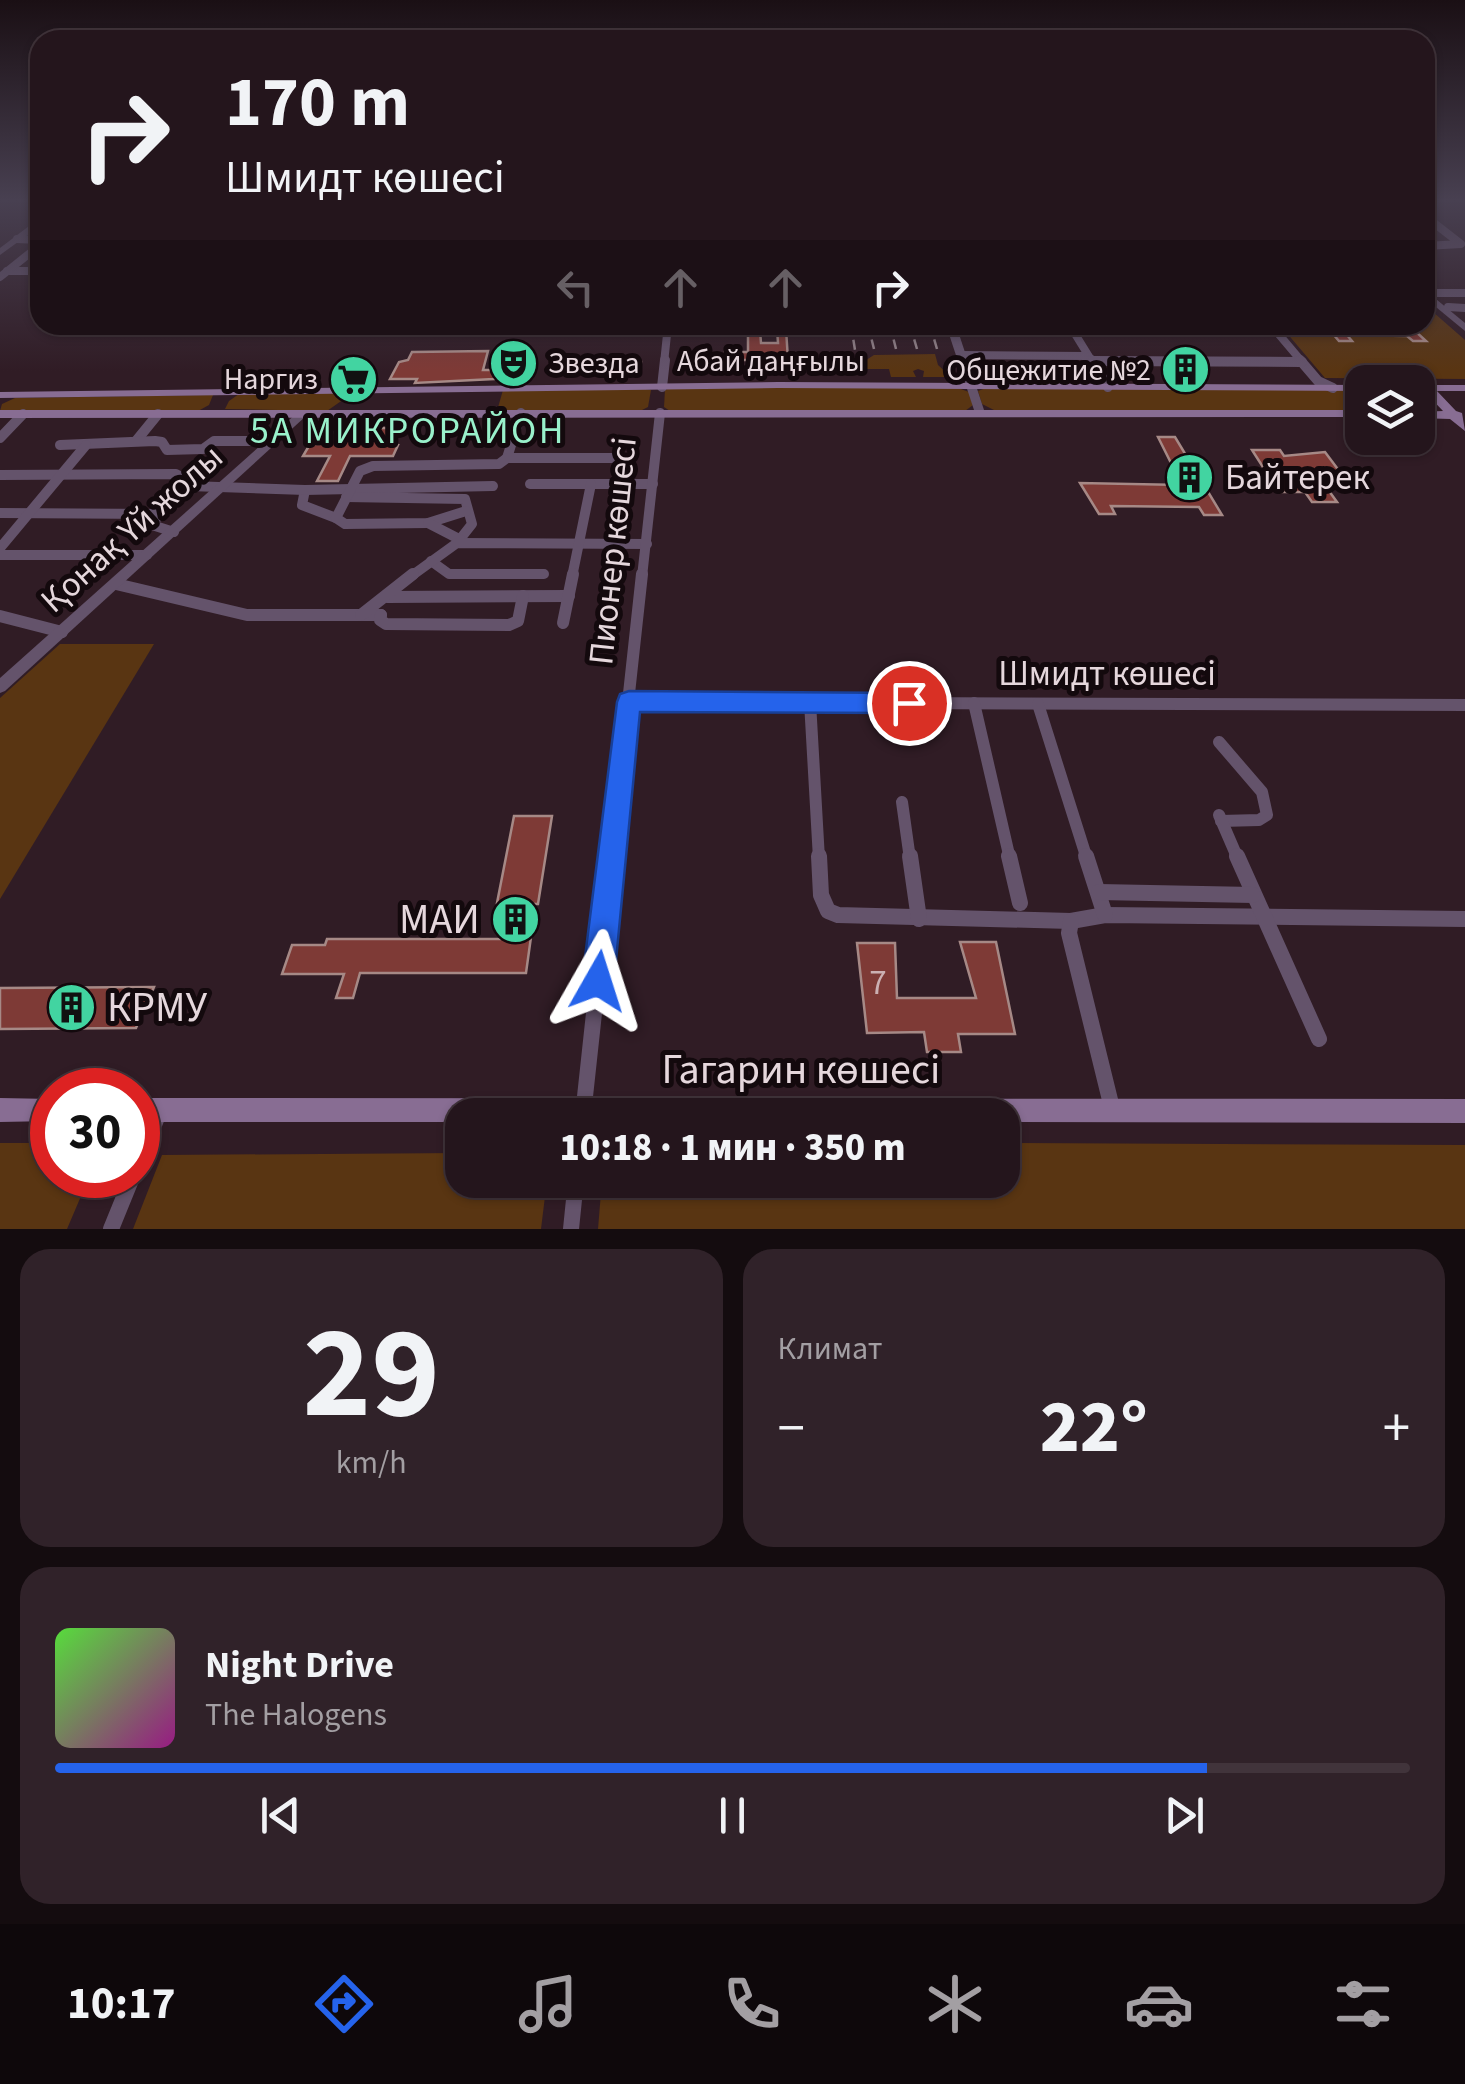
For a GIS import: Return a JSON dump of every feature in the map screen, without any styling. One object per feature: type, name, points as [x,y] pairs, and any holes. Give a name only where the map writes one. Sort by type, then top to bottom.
[{"type":"main road","name":"Абай даңғылы","points":[[1,396],[228,389],[662,386],[1345,388]]},
{"type":"main road","points":[[660,412],[662,386]]},
{"type":"main road","points":[[1435,388],[1465,388]]},
{"type":"main road","points":[[209,414],[228,389]]},
{"type":"main road","points":[[1435,397],[1459,415],[1465,427]]},
{"type":"main road","name":"Абай даңғылы","points":[[0,414],[1345,414]]},
{"type":"main road","name":"Гагарин көшесі","points":[[1020,1109],[1465,1111]]},
{"type":"main road","points":[[0,1110],[30,1110]]},
{"type":"main road","name":"Гагарин көшесі","points":[[160,1110],[445,1112]]},
{"type":"street","points":[[4,274],[24,256]]},
{"type":"street","points":[[4,274],[30,271]]},
{"type":"street","points":[[1435,293],[1465,293]]},
{"type":"street","points":[[1435,297],[1465,328]]},
{"type":"street","points":[[1448,308],[1465,308]]},
{"type":"street","points":[[662,386],[667,335]]},
{"type":"street","points":[[954,335],[980,413]]},
{"type":"street","points":[[1076,335],[1108,387]]},
{"type":"street","points":[[1279,335],[1318,381],[1333,388]]},
{"type":"street","points":[[961,355],[1302,362]]},
{"type":"street","name":"Пионер көшесі","points":[[585,1098],[660,412]]},
{"type":"street","points":[[336,518],[360,470],[373,466],[499,464],[506,458],[521,413]]},
{"type":"street","points":[[0,438],[23,414]]},
{"type":"street","points":[[136,441],[158,414]]},
{"type":"street","name":"Қонақ Үй жолы","points":[[0,687],[302,414]]},
{"type":"street","points":[[60,444],[162,442],[167,450],[203,449],[214,441],[275,441]]},
{"type":"street","points":[[0,551],[86,445]]},
{"type":"street","points":[[506,458],[626,458],[607,620]]},
{"type":"street","points":[[0,475],[176,474],[197,487]]},
{"type":"street","points":[[174,532],[152,528],[186,477]]},
{"type":"street","points":[[306,490],[302,504],[345,524],[428,524],[467,506],[496,484],[349,492]]},
{"type":"street","points":[[530,484],[654,484]]},
{"type":"street","points":[[564,623],[590,484]]},
{"type":"street","points":[[175,491],[197,487],[349,492],[467,506]]},
{"type":"street","points":[[361,615],[459,542],[472,524],[467,506]]},
{"type":"street","points":[[0,513],[158,514]]},
{"type":"street","points":[[428,524],[459,542],[647,544]]},
{"type":"street","points":[[0,551],[147,555]]},
{"type":"street","points":[[388,596],[380,620],[386,624],[509,625],[518,621],[539,574],[449,574],[431,561]]},
{"type":"street","points":[[116,584],[234,614],[381,615]]},
{"type":"street","points":[[388,596],[569,596]]},
{"type":"street","points":[[0,616],[62,632]]},
{"type":"street","points":[[0,625],[32,625]]},
{"type":"street","name":"Шмидт көшесі","points":[[629,702],[1465,705]]},
{"type":"street","points":[[810,702],[824,904],[838,915],[1071,921],[1104,915],[1465,920]]},
{"type":"street","points":[[974,703],[1020,904]]},
{"type":"street","points":[[1038,704],[1104,915]]},
{"type":"street","points":[[1218,742],[1255,781],[1267,806],[1267,815],[1260,820],[1220,818],[1319,1039]]},
{"type":"street","points":[[902,802],[919,919]]},
{"type":"street","points":[[1099,892],[1253,895]]},
{"type":"street","points":[[1071,921],[1069,933],[1112,1108]]},
{"type":"street","points":[[111,1229],[124,1198]]},
{"type":"street","points":[[571,1229],[574,1198]]},
{"type":"shaded area","points":[[1435,314],[1465,340],[1465,379],[1435,379],[1435,365],[1345,365],[1345,378],[1325,378],[1288,335],[1435,335]]},
{"type":"shaded area","points":[[935,354],[938,365],[951,377],[923,377],[924,371],[918,369],[913,371],[916,377],[891,377],[889,369],[864,369],[863,362],[874,355]]},
{"type":"shaded area","points":[[958,388],[969,392],[973,405],[965,411],[670,411],[664,407],[665,390]]},
{"type":"shaded area","points":[[503,390],[651,390],[648,407],[642,410],[497,411]]},
{"type":"shaded area","points":[[1345,390],[1345,412],[996,411],[982,404],[978,391]]},
{"type":"shaded area","points":[[354,392],[327,411],[225,409],[239,394]]},
{"type":"shaded area","points":[[213,395],[209,405],[198,411],[0,411],[2,404],[15,398]]},
{"type":"shaded area","points":[[60,644],[154,644],[0,899],[0,698]]},
{"type":"shaded area","points":[[0,1143],[30,1143],[30,1198],[80,1198],[67,1229],[0,1229]]},
{"type":"shaded area","points":[[1020,1143],[1465,1145],[1465,1229],[598,1229],[601,1198],[1020,1198]]},
{"type":"shaded area","points":[[445,1153],[445,1198],[545,1198],[541,1229],[133,1229],[145,1198],[160,1198],[162,1155]]},
{"type":"building","points":[[748,335],[760,335],[761,343],[778,343],[777,335],[786,335],[788,360],[725,360],[725,352],[748,352]]},
{"type":"building","points":[[1334,335],[1347,335],[1352,341],[1339,341]]},
{"type":"building","points":[[1347,335],[1420,335],[1426,341],[1413,341],[1407,336]]},
{"type":"building","points":[[488,351],[483,370],[497,370],[494,379],[415,383],[417,379],[390,379],[399,362],[408,360],[412,352]]},
{"type":"building","name":"Звезда","points":[[578,361],[641,362],[640,370],[576,370]]},
{"type":"building","points":[[378,428],[398,428],[390,444],[398,445],[393,456],[350,456],[338,481],[317,481],[330,456],[303,456],[310,444],[320,444],[327,432],[375,434]]},
{"type":"building","name":"Байтерек","points":[[1158,437],[1175,437],[1222,515],[1204,515],[1199,507],[1111,506],[1115,514],[1099,514],[1080,483],[1182,485]]},
{"type":"building","points":[[1252,450],[1280,450],[1284,456],[1325,452],[1346,480],[1321,480],[1337,502],[1312,502],[1305,492],[1279,492]]},
{"type":"building","name":"МАИ","points":[[514,816],[552,816],[538,904],[529,904],[523,937],[531,937],[526,973],[360,973],[353,998],[336,998],[344,974],[282,974],[292,945],[325,945],[327,939],[500,939],[507,903],[497,903]]},
{"type":"building","points":[[960,942],[996,942],[1015,1034],[958,1034],[961,1052],[927,1052],[924,1032],[867,1033],[857,943],[895,943],[897,998],[976,998]]},
{"type":"building","name":"КРМУ","points":[[154,987],[136,1028],[0,1029],[0,988]]},
{"type":"railway","points":[[853,335],[855,350]]},
{"type":"railway","points":[[870,335],[874,349]]},
{"type":"railway","points":[[892,335],[896,349]]},
{"type":"railway","points":[[913,335],[917,349]]},
{"type":"railway","points":[[933,335],[937,349]]},
{"type":"place","name":"Звезда","points":[[513,363]]},
{"type":"place","name":"Общежитие №2","points":[[1186,370]]},
{"type":"place","name":"Наргиз","points":[[353,379]]},
{"type":"place","name":"Байтерек","points":[[1190,478]]},
{"type":"place","name":"МАИ","points":[[515,920]]},
{"type":"place","name":"КРМУ","points":[[72,1008]]},
{"type":"district","name":"5А МИКРОРАЙОН","points":[[408,431]]},
{"type":"route","points":[[598,981],[629,702],[909,703]]}]
